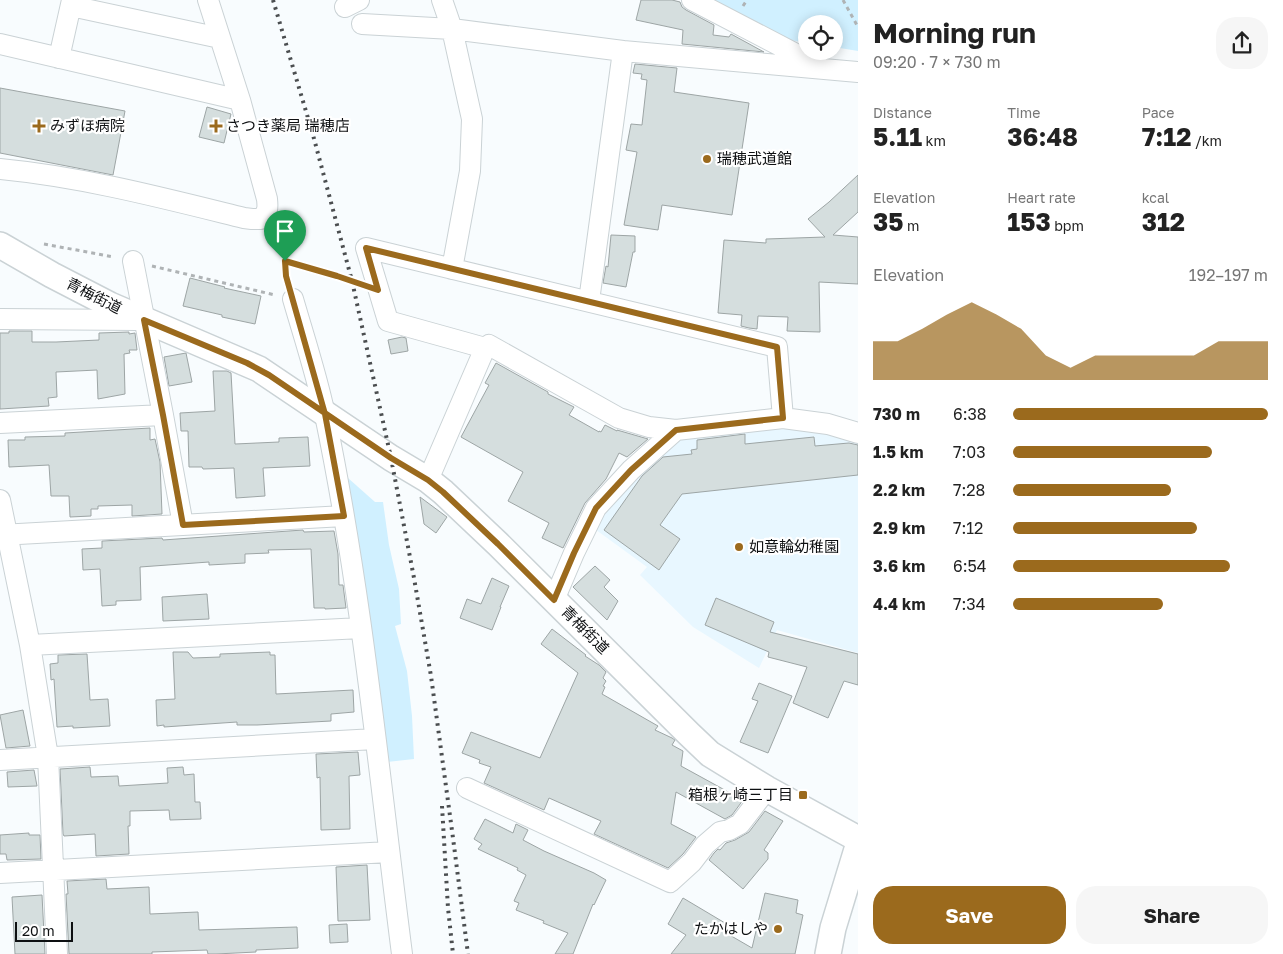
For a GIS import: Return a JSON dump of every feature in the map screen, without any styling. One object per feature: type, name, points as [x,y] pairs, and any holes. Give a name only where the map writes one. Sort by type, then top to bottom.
[{"type":"main road","name":"青梅街道","points":[[0,245],[81,290],[144,320],[259,369],[391,458],[428,480],[498,544],[710,754],[767,789],[858,839]]},
{"type":"main road","points":[[828,954],[833,928],[858,846]]},
{"type":"street","points":[[0,169],[25,171],[127,189],[252,219],[261,219],[266,214],[267,198],[240,100],[208,0]]},
{"type":"street","points":[[442,0],[452,29],[472,119],[470,171],[452,269]]},
{"type":"street","points":[[692,0],[827,70]]},
{"type":"street","points":[[59,58],[71,3],[220,38]]},
{"type":"street","points":[[362,24],[452,29],[622,51],[858,72]]},
{"type":"street","points":[[0,44],[240,100]]},
{"type":"street","points":[[590,301],[622,51]]},
{"type":"street","points":[[485,348],[388,321],[366,248],[777,347],[783,418]]},
{"type":"street","points":[[133,261],[183,525]]},
{"type":"street","points":[[293,299],[325,414],[344,516],[361,628],[402,954]]},
{"type":"street","points":[[0,318],[144,320]]},
{"type":"street","points":[[428,480],[485,348],[489,345],[619,418],[648,427],[676,430],[783,418],[828,424],[858,433]]},
{"type":"street","points":[[0,423],[163,415]]},
{"type":"street","points":[[554,600],[596,508],[631,470],[676,430]]},
{"type":"street","points":[[0,500],[3,535],[30,645],[48,757],[56,954]]},
{"type":"street","points":[[3,535],[344,516]]},
{"type":"street","points":[[30,645],[361,628]]},
{"type":"street","points":[[0,760],[375,739]]},
{"type":"street","points":[[467,788],[670,882],[692,862],[705,844],[720,832],[740,824],[767,789]]},
{"type":"street","points":[[0,873],[389,852]]},
{"type":"path","points":[[843,0],[858,27]]},
{"type":"path","points":[[266,214],[282,232],[286,276],[293,299]]},
{"type":"path","points":[[43,243],[102,254],[293,299]]},
{"type":"path","points":[[285,261],[378,290]]},
{"type":"shaded area","points":[[707,0],[858,0],[858,51],[843,48],[843,15],[798,15],[798,42],[784,39]]},
{"type":"shaded area","name":"如意輪幼稚園","points":[[778,426],[858,439],[858,653],[777,630],[759,668],[693,627],[640,575],[647,567],[592,527],[607,503],[678,435]]},
{"type":"shaded area","points":[[348,478],[375,502],[383,502],[389,545],[399,589],[401,624],[395,626],[407,671],[414,759],[387,762],[371,628]]},
{"type":"building","points":[[641,0],[672,0],[680,2],[686,10],[714,25],[713,35],[729,37],[731,34],[764,52],[682,44],[683,30],[636,20]]},
{"type":"building","points":[[635,64],[677,68],[674,92],[749,103],[732,215],[662,205],[658,230],[624,225],[637,152],[626,150],[631,124],[642,125],[647,80],[641,79],[642,74],[633,73]]},
{"type":"building","points":[[0,88],[125,111],[113,175],[0,153]]},
{"type":"building","points":[[207,107],[231,114],[224,143],[199,137]]},
{"type":"building","points":[[858,175],[858,212],[833,235],[858,237],[858,284],[819,282],[820,332],[787,331],[788,317],[758,316],[757,329],[749,328],[741,326],[742,315],[718,313],[724,240],[766,243],[766,239],[825,237],[808,219]]},
{"type":"building","points":[[611,235],[635,236],[635,252],[633,252],[626,287],[603,283],[606,266],[608,267]]},
{"type":"building","points":[[190,278],[261,296],[255,324],[183,306]]},
{"type":"building","points":[[9,331],[32,331],[32,342],[99,340],[99,333],[135,333],[137,350],[129,350],[130,353],[124,354],[125,394],[98,399],[97,370],[56,372],[57,397],[48,398],[49,406],[0,409],[0,333],[9,333]]},
{"type":"building","points":[[406,338],[408,351],[391,354],[388,340]]},
{"type":"building","points":[[186,353],[192,382],[169,386],[164,357]]},
{"type":"building","points":[[496,363],[574,407],[569,415],[599,432],[601,432],[605,425],[617,431],[648,439],[627,457],[619,453],[606,479],[585,503],[563,548],[542,538],[549,523],[508,501],[523,472],[461,437],[489,385],[485,383]]},
{"type":"building","points":[[213,371],[227,371],[231,373],[235,444],[279,442],[279,438],[308,437],[310,466],[263,468],[265,496],[236,498],[234,468],[203,469],[202,467],[189,467],[188,431],[181,431],[180,413],[215,411]]},
{"type":"building","points":[[150,428],[150,440],[155,439],[160,462],[162,514],[132,516],[132,505],[98,506],[98,509],[91,509],[91,516],[70,517],[69,496],[51,496],[49,465],[9,467],[8,440],[25,440],[25,437],[65,436],[65,433]]},
{"type":"building","points":[[745,434],[745,444],[814,437],[815,446],[849,443],[858,445],[858,475],[682,494],[660,525],[680,539],[659,570],[604,530],[642,476],[663,457],[692,454],[691,450],[697,449],[697,440]]},
{"type":"building","points":[[420,497],[447,517],[436,533],[424,524]]},
{"type":"building","points":[[303,530],[304,532],[334,531],[338,554],[339,585],[343,585],[346,608],[314,608],[311,549],[268,550],[269,553],[245,554],[245,563],[209,565],[209,562],[140,567],[141,600],[116,601],[116,605],[102,606],[100,569],[83,570],[82,549],[102,548],[102,541],[162,538],[163,540]]},
{"type":"building","points":[[595,566],[610,580],[604,587],[618,601],[607,620],[573,587]]},
{"type":"building","points":[[492,578],[509,586],[492,630],[460,618],[467,599],[481,604]]},
{"type":"building","points":[[207,594],[209,619],[163,621],[162,597]]},
{"type":"building","points":[[716,598],[774,622],[770,632],[858,654],[858,685],[844,681],[828,718],[793,703],[807,667],[768,657],[769,652],[705,625]]},
{"type":"building","points":[[552,629],[606,672],[603,678],[606,681],[602,694],[658,726],[655,730],[675,740],[672,745],[683,751],[681,766],[743,800],[732,815],[725,819],[676,792],[671,824],[696,837],[683,854],[668,868],[594,834],[601,821],[549,798],[544,810],[484,783],[491,767],[479,763],[480,760],[462,753],[471,732],[540,758],[578,673],[541,644]]},
{"type":"building","points":[[173,652],[188,652],[193,658],[220,657],[220,654],[270,652],[270,655],[275,655],[276,694],[353,690],[354,712],[331,714],[331,721],[257,725],[237,725],[237,722],[157,726],[156,700],[175,699]]},
{"type":"building","points":[[87,654],[90,700],[108,699],[110,726],[57,727],[54,679],[51,680],[50,664],[58,663],[58,655]]},
{"type":"building","points":[[759,683],[792,696],[768,753],[740,742],[758,701],[752,699]]},
{"type":"building","points":[[23,710],[30,746],[6,748],[0,715]]},
{"type":"building","points":[[358,752],[360,775],[349,776],[350,829],[321,830],[320,777],[317,778],[316,754]]},
{"type":"building","points":[[90,767],[91,777],[118,776],[119,786],[168,783],[167,768],[183,767],[184,775],[194,774],[195,802],[200,802],[201,819],[170,820],[169,810],[130,811],[130,826],[128,826],[129,854],[96,856],[95,834],[64,836],[63,834],[60,769]]},
{"type":"building","points":[[34,770],[37,786],[8,787],[7,772]]},
{"type":"building","points":[[765,811],[783,821],[764,850],[768,853],[768,859],[743,889],[709,860],[726,843],[749,832]]},
{"type":"building","points":[[485,819],[513,833],[516,824],[528,830],[523,840],[606,880],[593,904],[573,954],[555,954],[568,933],[516,910],[519,903],[514,901],[526,875],[517,870],[518,868],[478,849],[482,844],[474,839]]},
{"type":"building","points":[[29,833],[29,835],[40,835],[41,859],[7,860],[6,854],[0,854],[0,835]]},
{"type":"building","points":[[367,865],[370,920],[338,921],[336,867]]},
{"type":"building","points":[[106,879],[107,889],[149,887],[150,914],[198,912],[199,930],[297,927],[298,948],[216,954],[208,954],[207,950],[152,952],[152,954],[69,954],[67,881]]},
{"type":"building","points":[[765,893],[798,900],[796,913],[803,915],[795,954],[671,954],[686,935],[668,924],[683,898],[725,923],[721,930],[752,948]]},
{"type":"building","points":[[42,895],[45,954],[15,954],[12,897]]},
{"type":"building","points":[[347,924],[348,942],[330,943],[329,925]]},
{"type":"railway","points":[[273,0],[313,135],[352,281],[391,458],[431,676],[468,954]]},
{"type":"railway","points":[[442,806],[448,908],[453,954]]},
{"type":"place","name":"みずほ病院","points":[[39,126]]},
{"type":"place","name":"さつき薬局 瑞穂店","points":[[216,126]]},
{"type":"place","name":"瑞穂武道館","points":[[707,159]]},
{"type":"place","name":"如意輪幼稚園","points":[[739,547]]},
{"type":"place","name":"箱根ヶ崎三丁目","points":[[803,795]]},
{"type":"place","name":"たかはしや","points":[[778,929]]},
{"type":"route","points":[[285,261],[286,276],[325,414],[344,516],[183,525],[144,320],[259,369],[269,375],[325,414],[391,458],[428,480],[498,544],[554,600],[596,508],[631,470],[676,430],[783,418],[777,347],[366,248],[378,290],[285,261]]}]
